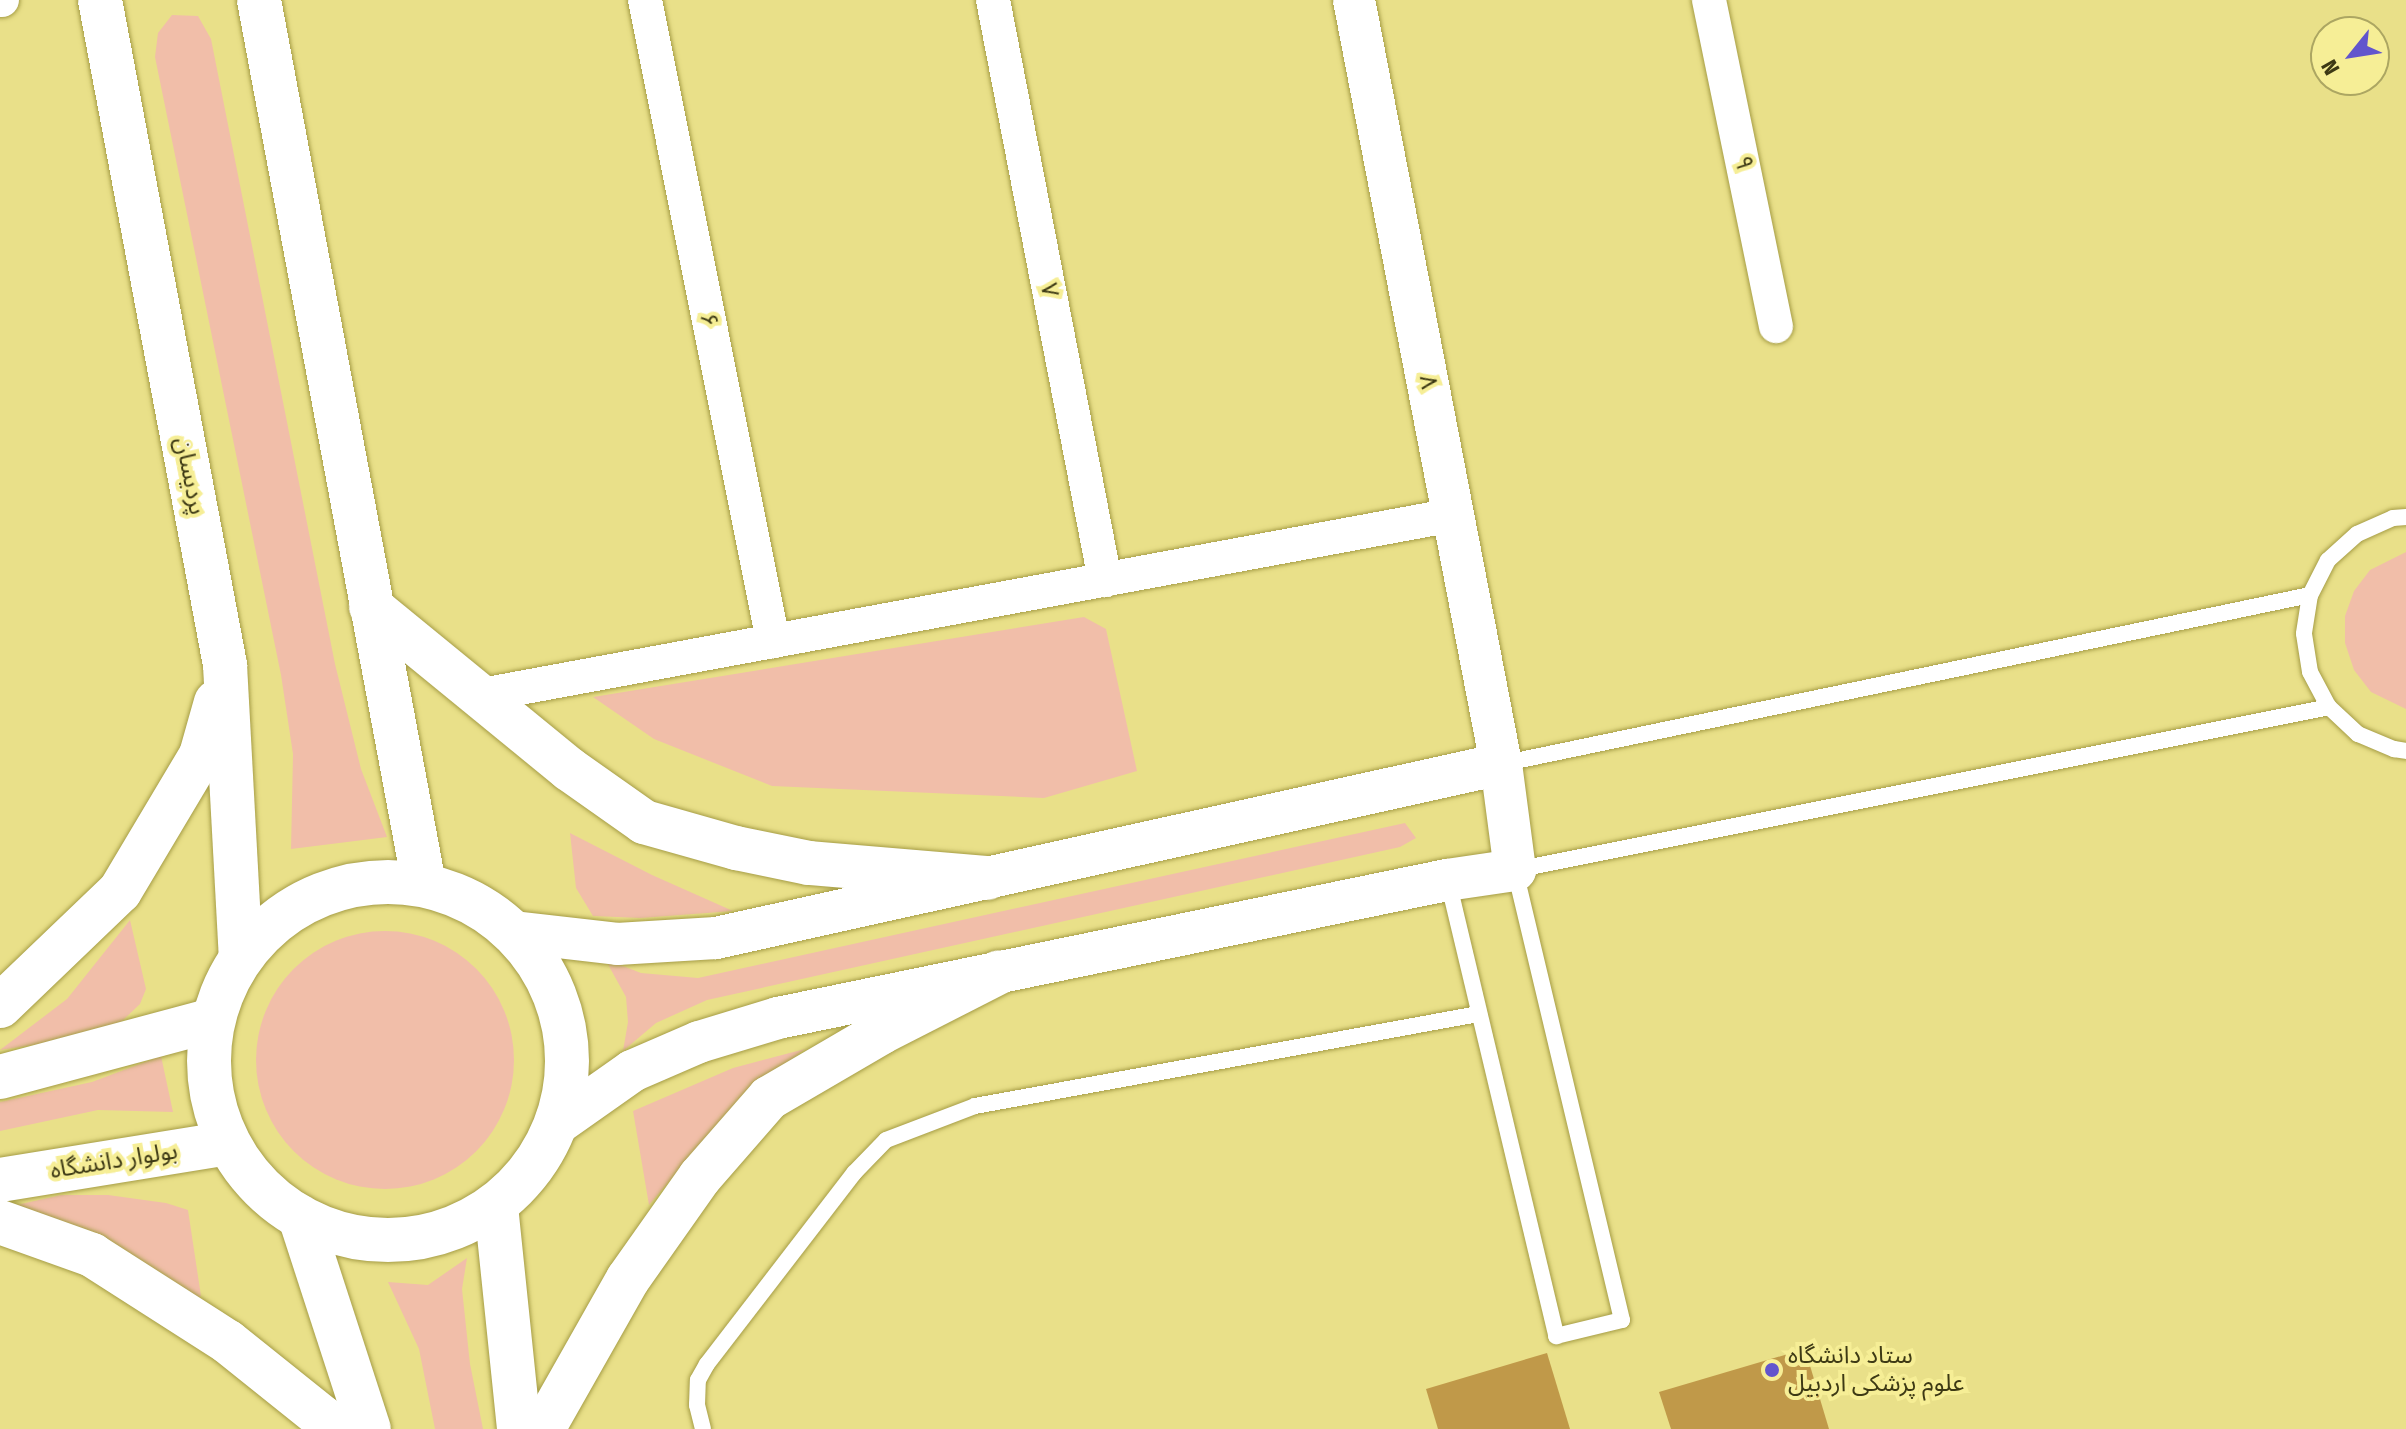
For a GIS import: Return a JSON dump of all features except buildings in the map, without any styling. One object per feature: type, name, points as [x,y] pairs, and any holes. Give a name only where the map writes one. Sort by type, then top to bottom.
[{"type":"main road","name":"پردیسان","points":[[100,0],[225,665],[241,957]]},
{"type":"main road","points":[[259,0],[424,884]]},
{"type":"main road","points":[[371,607],[569,769],[644,822],[736,848],[809,863],[987,878]]},
{"type":"main road","points":[[0,1006],[120,891],[201,755],[225,665]]},
{"type":"main road","points":[[372,881],[424,884],[473,902],[514,932],[546,974],[564,1023],[568,1074],[557,1124],[532,1170],[496,1206],[450,1231],[399,1241],[347,1237],[300,1217],[258,1185],[228,1143],[213,1103],[209,1061],[213,1020],[224,987],[241,957],[277,919],[321,894],[372,881]]},
{"type":"main road","points":[[543,1429],[628,1279],[700,1177],[769,1098],[882,1032],[999,972]]},
{"type":"main road","points":[[0,1077],[213,1020]]},
{"type":"main road","name":"بولوار دانشگاه","points":[[0,1180],[228,1143]]},
{"type":"main road","points":[[496,1206],[519,1429]]},
{"type":"main road","points":[[300,1217],[369,1429]]},
{"type":"main road","points":[[0,1222],[92,1255],[228,1342],[323,1418],[331,1429]]},
{"type":"street","name":"۶","points":[[645,0],[773,641]]},
{"type":"street","name":"۷","points":[[993,0],[1105,580]]},
{"type":"street","name":"۸","points":[[1354,0],[1501,764],[1515,870]]},
{"type":"street","name":"۹","points":[[1709,0],[1776,326]]},
{"type":"street","points":[[482,695],[1453,515]]},
{"type":"street","points":[[514,932],[617,944],[716,938],[1501,764]]},
{"type":"street","points":[[557,1124],[632,1071],[699,1042],[778,1018],[1447,880],[1515,870]]},
{"type":"lane","points":[[2406,517],[2393,518],[2357,534],[2328,560],[2310,595],[2304,634],[2310,672],[2329,707],[2358,734],[2406,751]]},
{"type":"lane","points":[[1501,764],[2310,595]]},
{"type":"lane","points":[[1447,880],[1556,1336],[1622,1320],[1515,870],[2329,707]]},
{"type":"lane","points":[[703,1429],[697,1405],[698,1380],[707,1364],[854,1173],[886,1140],[975,1106],[1478,1014]]},
{"type":"shaded area","points":[[172,15],[198,16],[211,39],[335,664],[361,769],[387,837],[291,849],[293,754],[281,675],[155,57],[158,33]]},
{"type":"shaded area","points":[[2406,552],[2406,709],[2371,692],[2354,670],[2345,643],[2345,616],[2354,591],[2370,570]]},
{"type":"shaded area","points":[[1084,617],[1106,629],[1137,771],[1044,798],[772,786],[654,739],[593,697]]},
{"type":"shaded area","points":[[1405,823],[1416,838],[1400,847],[707,1000],[656,1023],[623,1051],[628,1022],[626,997],[605,959],[641,973],[698,978]]},
{"type":"shaded area","points":[[570,833],[652,875],[733,911],[641,918],[593,916],[576,888]]},
{"type":"shaded area","points":[[130,920],[146,989],[140,1004],[121,1022],[73,1039],[0,1050],[67,999]]},
{"type":"shaded area","points":[[372,931],[398,931],[423,936],[446,946],[467,960],[485,978],[509,1022],[514,1060],[509,1098],[499,1121],[485,1142],[467,1160],[423,1184],[398,1189],[372,1189],[347,1184],[324,1174],[303,1160],[285,1142],[261,1098],[256,1073],[256,1047],[261,1022],[271,999],[285,978],[303,960],[347,936]]},
{"type":"shaded area","points":[[805,1049],[738,1101],[649,1205],[633,1111],[733,1068]]},
{"type":"shaded area","points":[[161,1056],[173,1112],[98,1110],[0,1131],[0,1102],[92,1082]]},
{"type":"shaded area","points":[[61,1195],[108,1195],[166,1203],[188,1210],[201,1296],[191,1300],[12,1206]]},
{"type":"shaded area","points":[[467,1258],[462,1289],[470,1364],[483,1429],[435,1429],[419,1349],[388,1282],[428,1285]]},
{"type":"place","name":"ستاد دانشگاه علوم پزشکی اردبیل","points":[[1772,1370]]}]
